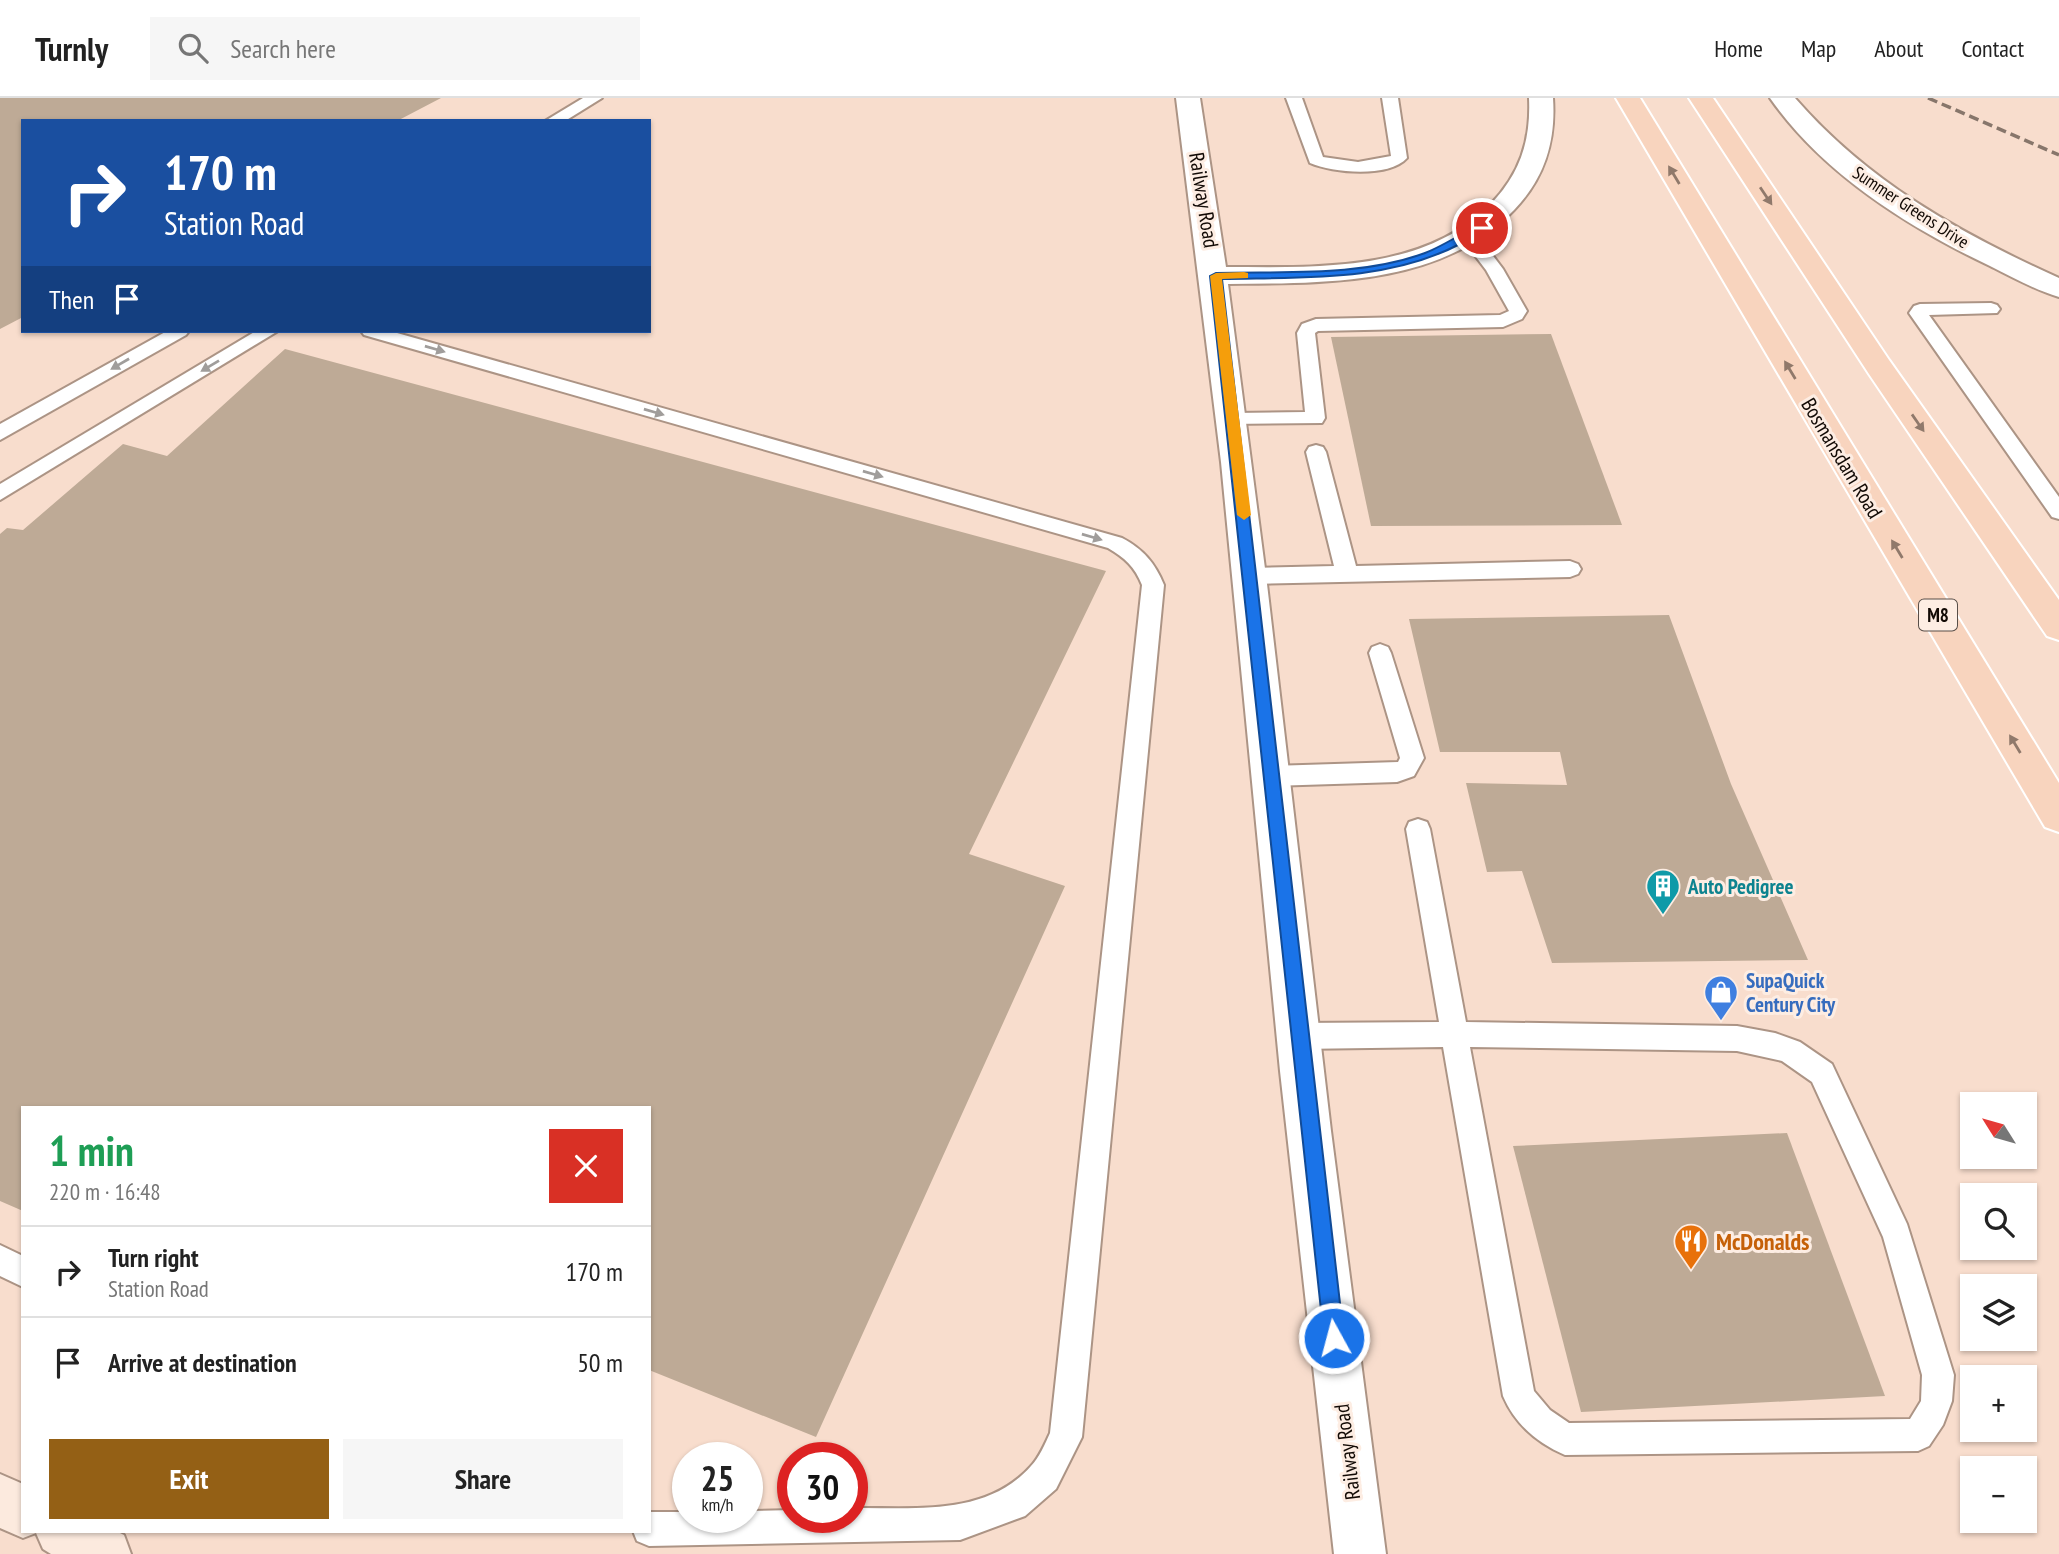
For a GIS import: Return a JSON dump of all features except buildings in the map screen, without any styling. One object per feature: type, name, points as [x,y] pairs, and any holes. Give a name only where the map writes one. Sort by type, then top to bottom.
[{"type":"main road","name":"Bosmansdam Road","points":[[1628,98],[2056,813]]},
{"type":"main road","points":[[1701,98],[1879,367],[2059,627]]},
{"type":"main road","points":[[0,1500],[21,1511]]},
{"type":"main road","points":[[65,1533],[105,1554]]},
{"type":"street","name":"Railway Road","points":[[1188,98],[1216,276],[1234,419],[1298,1036],[1360,1554]]},
{"type":"street","points":[[1216,276],[1335,273],[1374,269],[1429,255],[1469,236],[1507,204],[1525,181],[1538,152],[1541,98]]},
{"type":"street","name":"Summer Greens Drive","points":[[1782,98],[1819,141],[1868,182],[1904,207],[1994,258],[2059,288]]},
{"type":"lane","points":[[557,119],[594,98]]},
{"type":"lane","points":[[1294,98],[1316,160],[1335,168],[1390,162],[1399,158],[1390,98]]},
{"type":"lane","points":[[1234,419],[1315,418],[1306,333],[1311,326],[1503,321],[1516,315],[1518,311],[1494,269],[1469,236]]},
{"type":"lane","points":[[1992,309],[1920,310],[1917,313],[2059,512]]},
{"type":"lane","points":[[0,433],[176,333]]},
{"type":"lane","points":[[0,493],[266,333]]},
{"type":"lane","points":[[377,333],[1115,543],[1135,554],[1146,565],[1153,585],[1066,1437],[1044,1477],[1013,1504],[960,1523],[651,1530]]},
{"type":"lane","points":[[1316,452],[1347,574]]},
{"type":"lane","points":[[1250,576],[1570,569]]},
{"type":"lane","points":[[1271,776],[1397,772],[1406,769],[1412,758],[1380,653]]},
{"type":"lane","points":[[1298,1036],[1454,1035],[1614,1035],[1747,1041],[1798,1054],[1811,1061],[1822,1073],[1897,1234],[1938,1375],[1939,1394],[1933,1417],[1917,1435],[1566,1439],[1545,1427],[1529,1413],[1520,1396],[1454,1035],[1418,829]]},
{"type":"lane","points":[[0,1260],[21,1271]]},
{"type":"railway","points":[[1928,98],[2059,155]]},
{"type":"slow traffic","points":[[1244,276],[1216,276],[1244,515]]},
{"type":"place","name":"Auto Pedigree","points":[[1663,916]]},
{"type":"place","name":"SupaQuick Century City","points":[[1721,1022]]},
{"type":"place","name":"McDonalds","points":[[1691,1271]]},
{"type":"route","points":[[1334,1338],[1302,1072],[1234,419],[1216,276],[1335,273],[1374,269],[1429,255],[1482,228]]}]
